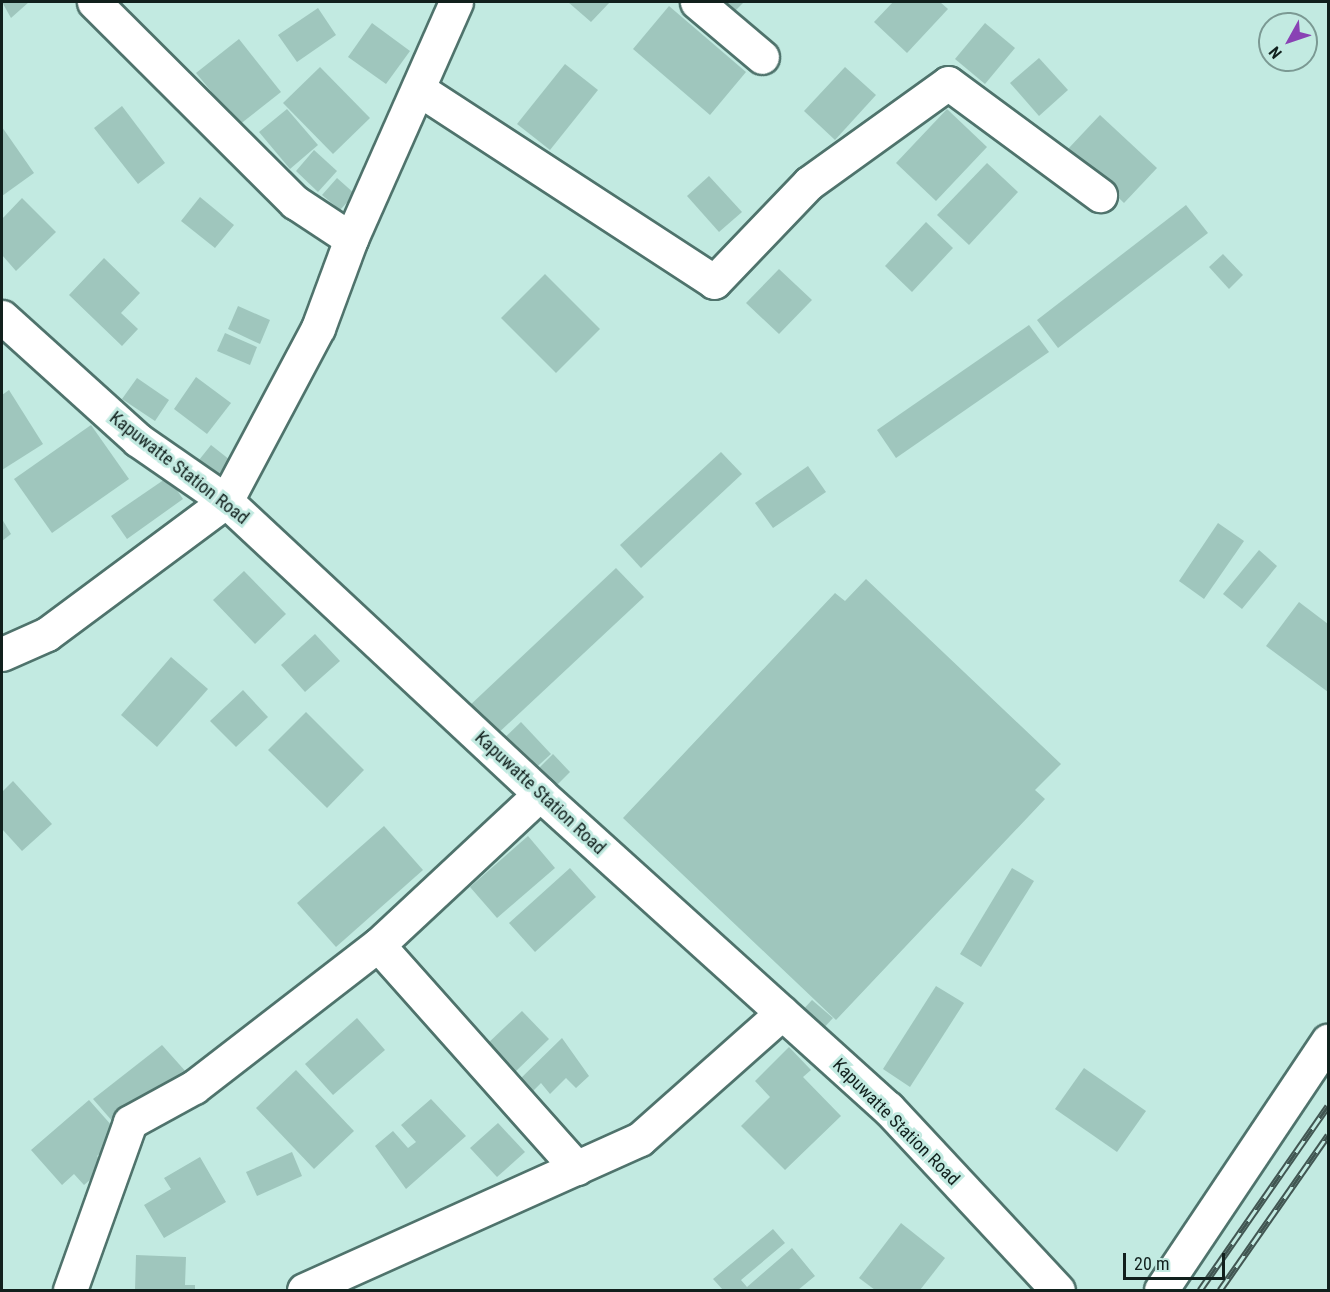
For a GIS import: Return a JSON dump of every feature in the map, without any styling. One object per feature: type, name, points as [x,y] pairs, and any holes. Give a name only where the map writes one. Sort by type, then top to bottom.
[{"type":"street","points":[[94,2],[295,202],[351,239]]},
{"type":"street","points":[[2,654],[47,634],[226,501],[318,328],[351,239],[420,90],[456,2]]},
{"type":"street","points":[[697,2],[762,57]]},
{"type":"street","points":[[420,90],[714,282],[809,183],[948,83],[1100,195]]},
{"type":"street","name":"Kapuwatte Station Road","points":[[2,317],[138,440],[226,501],[540,794],[888,1108],[1058,1290]]},
{"type":"street","points":[[70,1290],[130,1122],[194,1087],[378,945],[540,794]]},
{"type":"street","points":[[378,945],[577,1168]]},
{"type":"street","points":[[304,1290],[640,1139],[782,1013]]},
{"type":"street","points":[[1161,1290],[1329,1041]]},
{"type":"building","points":[[2,2],[29,2],[11,18]]},
{"type":"building","points":[[568,2],[610,2],[591,22]]},
{"type":"building","points":[[718,2],[744,2],[732,14]]},
{"type":"building","points":[[893,2],[940,2],[948,9],[907,53],[874,22]]},
{"type":"building","points":[[669,6],[746,72],[710,115],[633,49]]},
{"type":"building","points":[[318,8],[336,35],[297,62],[278,35]]},
{"type":"building","points":[[372,23],[410,51],[386,84],[348,57]]},
{"type":"building","points":[[985,23],[1015,48],[985,84],[955,59]]},
{"type":"building","points":[[239,39],[281,92],[239,125],[196,73]]},
{"type":"building","points":[[1039,58],[1068,90],[1039,116],[1010,83]]},
{"type":"building","points":[[565,64],[598,90],[550,150],[517,124]]},
{"type":"building","points":[[320,67],[370,118],[333,154],[283,103]]},
{"type":"building","points":[[845,67],[876,95],[835,140],[804,111]]},
{"type":"building","points":[[122,106],[165,163],[138,184],[94,128]]},
{"type":"building","points":[[287,109],[318,145],[290,169],[259,132]]},
{"type":"building","points":[[947,109],[987,147],[936,201],[896,163]]},
{"type":"building","points":[[1100,115],[1157,168],[1124,203],[1068,149]]},
{"type":"building","points":[[2,127],[34,173],[2,196]]},
{"type":"building","points":[[314,150],[337,171],[318,192],[296,171]]},
{"type":"building","points":[[987,163],[1018,192],[969,245],[937,215]]},
{"type":"building","points":[[709,176],[742,212],[719,232],[687,196]]},
{"type":"building","points":[[337,178],[355,194],[340,210],[322,195]]},
{"type":"building","points":[[200,197],[234,225],[215,248],[181,221]]},
{"type":"building","points":[[22,198],[56,232],[16,271],[2,255],[2,219]]},
{"type":"building","points":[[1186,205],[1208,233],[1058,348],[1037,320]]},
{"type":"building","points":[[926,222],[953,248],[912,292],[885,266]]},
{"type":"building","points":[[1223,254],[1243,275],[1229,289],[1209,267]]},
{"type":"building","points":[[104,258],[140,293],[121,313],[138,329],[122,346],[69,295]]},
{"type":"building","points":[[779,269],[812,300],[779,334],[746,303]]},
{"type":"building","points":[[545,274],[600,329],[556,373],[501,318]]},
{"type":"building","points":[[238,306],[270,320],[260,344],[228,329]]},
{"type":"building","points":[[1029,325],[1049,352],[896,458],[877,430]]},
{"type":"building","points":[[225,333],[257,347],[250,365],[217,351]]},
{"type":"building","points":[[196,377],[231,403],[207,434],[174,409]]},
{"type":"building","points":[[137,378],[169,400],[155,421],[122,399]]},
{"type":"building","points":[[9,390],[43,444],[2,470],[2,395]]},
{"type":"building","points":[[91,425],[129,479],[52,533],[14,479]]},
{"type":"building","points":[[211,445],[230,460],[218,475],[199,460]]},
{"type":"building","points":[[721,452],[742,474],[641,568],[620,545]]},
{"type":"building","points":[[808,466],[826,492],[773,528],[755,503]]},
{"type":"building","points":[[168,477],[183,499],[127,539],[111,516]]},
{"type":"building","points":[[2,519],[11,534],[2,541]]},
{"type":"building","points":[[1218,523],[1244,541],[1204,599],[1179,581]]},
{"type":"building","points":[[1259,550],[1277,566],[1242,609],[1223,594]]},
{"type":"building","points":[[616,568],[644,597],[494,737],[467,708]]},
{"type":"building","points":[[244,571],[286,614],[255,644],[213,600]]},
{"type":"building","points":[[866,579],[1061,764],[1035,790],[1045,799],[836,1020],[623,818],[835,593],[845,601]]},
{"type":"building","points":[[1299,602],[1328,624],[1328,692],[1266,646]]},
{"type":"building","points":[[315,634],[340,661],[305,692],[281,665]]},
{"type":"building","points":[[171,657],[208,689],[157,747],[121,715]]},
{"type":"building","points":[[243,690],[268,717],[236,747],[210,721]]},
{"type":"building","points":[[306,712],[364,770],[327,808],[268,750]]},
{"type":"building","points":[[521,722],[551,754],[529,774],[499,743]]},
{"type":"building","points":[[553,754],[570,772],[551,791],[533,774]]},
{"type":"building","points":[[13,781],[52,824],[22,851],[2,829],[2,792]]},
{"type":"building","points":[[384,826],[423,870],[336,947],[297,903]]},
{"type":"building","points":[[528,836],[555,868],[497,918],[470,887]]},
{"type":"building","points":[[570,868],[596,897],[535,952],[509,923]]},
{"type":"building","points":[[1012,868],[1034,881],[981,967],[960,954]]},
{"type":"building","points":[[936,986],[964,1003],[910,1087],[883,1069]]},
{"type":"building","points":[[812,1000],[833,1018],[820,1032],[800,1013]]},
{"type":"building","points":[[522,1011],[549,1039],[513,1074],[485,1046]]},
{"type":"building","points":[[357,1018],[385,1050],[333,1095],[305,1064]]},
{"type":"building","points":[[562,1038],[589,1076],[576,1088],[566,1078],[550,1094],[541,1083],[531,1093],[519,1080]]},
{"type":"building","points":[[162,1045],[187,1073],[127,1138],[93,1099]]},
{"type":"building","points":[[789,1047],[811,1070],[803,1077],[841,1116],[785,1170],[741,1126],[770,1097],[755,1081]]},
{"type":"building","points":[[1084,1068],[1146,1111],[1117,1152],[1055,1109]]},
{"type":"building","points":[[296,1070],[354,1131],[314,1169],[256,1108]]},
{"type":"building","points":[[431,1099],[466,1136],[406,1189],[375,1146],[393,1131],[408,1148],[416,1142],[401,1125]]},
{"type":"building","points":[[89,1100],[121,1136],[97,1156],[106,1166],[84,1185],[74,1174],[62,1185],[31,1150]]},
{"type":"building","points":[[498,1123],[525,1152],[497,1177],[470,1148]]},
{"type":"building","points":[[292,1152],[302,1176],[257,1196],[246,1172]]},
{"type":"building","points":[[200,1157],[226,1202],[164,1238],[144,1205],[171,1189],[164,1178]]},
{"type":"building","points":[[901,1223],[945,1258],[920,1290],[875,1290],[859,1278]]},
{"type":"building","points":[[773,1229],[785,1243],[741,1280],[747,1287],[792,1248],[815,1276],[798,1290],[723,1290],[713,1279]]},
{"type":"building","points":[[136,1255],[186,1257],[185,1285],[195,1285],[195,1290],[135,1290]]},
{"type":"railway","points":[[1200,1290],[1328,1106]]},
{"type":"railway","points":[[1220,1290],[1328,1135]]}]
